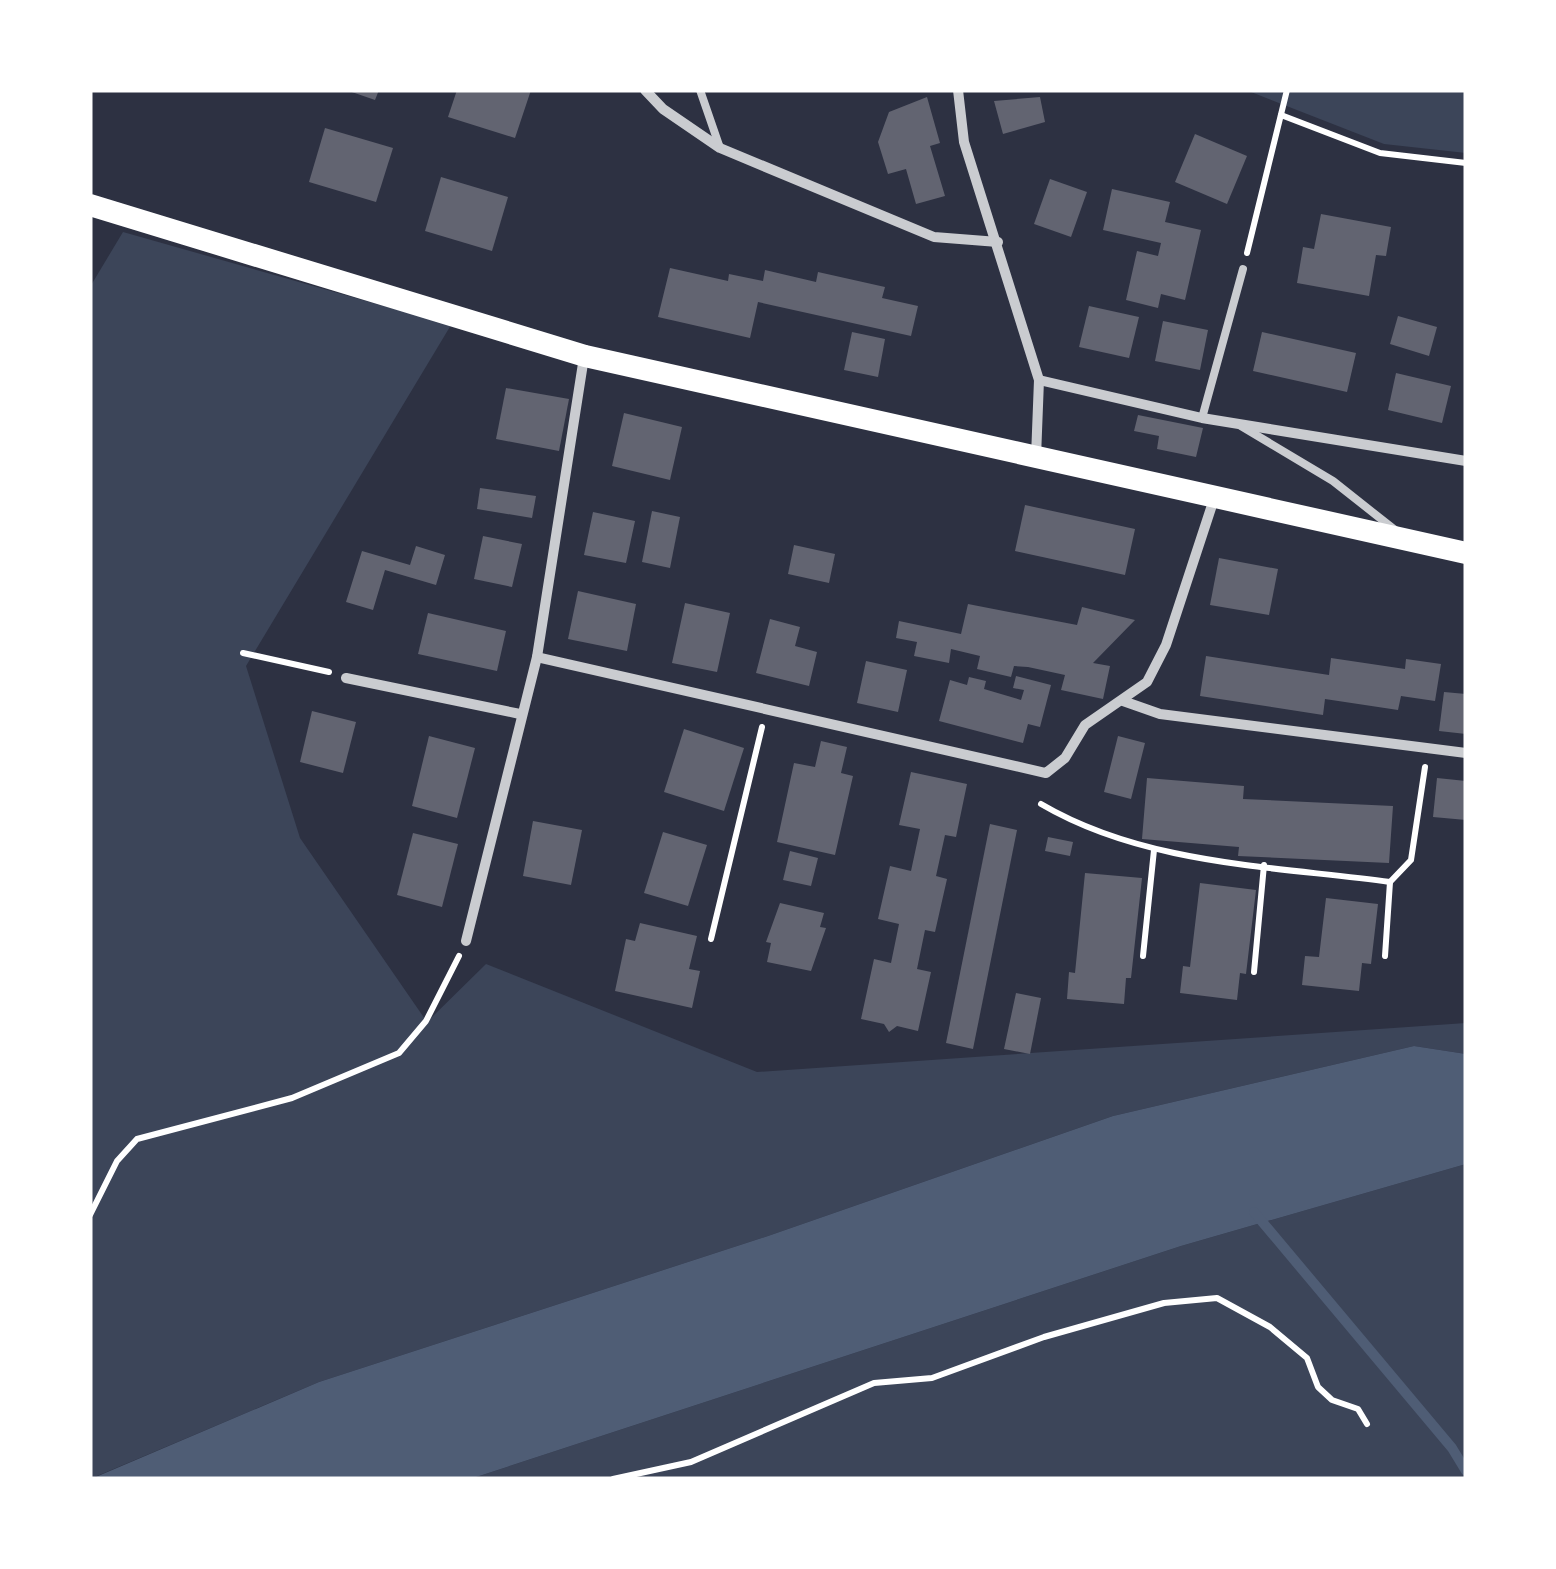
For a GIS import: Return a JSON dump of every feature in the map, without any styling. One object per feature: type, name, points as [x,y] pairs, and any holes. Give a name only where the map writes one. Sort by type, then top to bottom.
[{"type":"main road","points":[[90,206],[585,356],[1214,500],[1466,553]]},
{"type":"street","points":[[645,90],[663,110],[720,148],[934,236],[998,242]]},
{"type":"street","points":[[958,90],[964,142],[1038,380],[1036,460]]},
{"type":"street","points":[[466,942],[537,657],[585,356]]},
{"type":"street","points":[[1038,380],[1202,418],[1466,461]]},
{"type":"street","points":[[537,657],[1046,773],[1065,758],[1085,725],[1147,682],[1166,645],[1214,500]]},
{"type":"street","points":[[346,678],[520,714]]},
{"type":"street","points":[[1124,701],[1160,714],[1466,753]]},
{"type":"lane","points":[[700,90],[720,148]]},
{"type":"lane","points":[[1202,418],[1243,269]]},
{"type":"lane","points":[[1240,425],[1333,481],[1411,542]]},
{"type":"path","points":[[1243,269],[1288,90]]},
{"type":"path","points":[[1281,115],[1380,153],[1466,163]]},
{"type":"path","points":[[243,653],[304,664],[346,678]]},
{"type":"path","points":[[710,939],[766,709]]},
{"type":"path","points":[[1386,956],[1390,882],[1411,860],[1428,746]]},
{"type":"path","points":[[1041,804],[1076,824],[1154,850],[1390,882]]},
{"type":"path","points":[[1143,956],[1154,850]]},
{"type":"path","points":[[1254,972],[1264,865]]},
{"type":"path","points":[[90,1215],[117,1161],[137,1139],[292,1098],[399,1053],[426,1021],[466,942]]},
{"type":"path","points":[[613,1479],[690,1462],[874,1383],[932,1378],[1044,1336],[1164,1303],[1217,1298],[1282,1337],[1307,1358],[1318,1387],[1332,1400],[1358,1410],[1367,1424]]},
{"type":"shaded area","points":[[1246,90],[1466,90],[1466,153],[1384,144]]},
{"type":"shaded area","points":[[123,232],[451,325],[246,666],[300,838],[427,1022],[486,964],[757,1072],[1466,1023],[1466,1054],[1414,1046],[1113,1116],[768,1236],[319,1382],[90,1479],[90,287]]},
{"type":"shaded area","points":[[1414,1046],[1466,1054],[1466,1164],[1181,1246],[470,1479],[91,1479],[319,1382],[768,1236],[1113,1116]]},
{"type":"shaded area","points":[[1466,1164],[1466,1479],[470,1479],[1181,1246]]},
{"type":"building","points":[[346,90],[379,90],[375,100]]},
{"type":"building","points":[[457,90],[531,90],[515,138],[448,117]]},
{"type":"building","points":[[927,97],[940,143],[930,146],[945,196],[916,204],[906,169],[888,174],[878,142],[889,112]]},
{"type":"building","points":[[1040,97],[1045,122],[1003,134],[994,101]]},
{"type":"building","points":[[325,128],[393,148],[376,202],[309,182]]},
{"type":"building","points":[[1195,134],[1247,156],[1227,204],[1175,182]]},
{"type":"building","points":[[441,177],[508,197],[492,251],[425,231]]},
{"type":"building","points":[[1050,179],[1087,192],[1071,237],[1034,224]]},
{"type":"building","points":[[1112,189],[1170,202],[1165,222],[1201,230],[1185,300],[1161,294],[1158,308],[1126,300],[1137,251],[1158,256],[1161,243],[1103,230]]},
{"type":"building","points":[[1321,214],[1391,227],[1386,256],[1376,255],[1369,296],[1297,283],[1303,247],[1314,249]]},
{"type":"building","points":[[670,268],[728,281],[729,274],[763,281],[765,270],[816,282],[818,272],[885,287],[882,298],[918,306],[911,336],[758,302],[750,338],[658,317]]},
{"type":"building","points":[[1089,306],[1139,317],[1129,358],[1079,347]]},
{"type":"building","points":[[1398,316],[1437,327],[1429,356],[1390,344]]},
{"type":"building","points":[[1163,321],[1208,330],[1200,370],[1155,361]]},
{"type":"building","points":[[852,332],[885,339],[878,377],[844,370]]},
{"type":"building","points":[[1262,332],[1356,353],[1347,392],[1253,371]]},
{"type":"building","points":[[1396,373],[1451,386],[1442,423],[1388,410]]},
{"type":"building","points":[[506,388],[569,399],[559,451],[496,439]]},
{"type":"building","points":[[624,413],[682,427],[670,480],[612,466]]},
{"type":"building","points":[[1138,415],[1203,428],[1196,457],[1157,449],[1159,436],[1134,431]]},
{"type":"building","points":[[480,488],[536,496],[532,518],[477,509]]},
{"type":"building","points":[[1025,505],[1135,529],[1125,575],[1015,551]]},
{"type":"building","points":[[652,511],[680,517],[670,568],[642,562]]},
{"type":"building","points":[[593,512],[635,521],[626,563],[584,555]]},
{"type":"building","points":[[483,536],[522,544],[512,587],[474,579]]},
{"type":"building","points":[[794,545],[835,554],[829,583],[788,574]]},
{"type":"building","points":[[416,546],[445,555],[436,585],[385,570],[373,610],[346,602],[362,551],[410,565]]},
{"type":"building","points":[[1219,558],[1278,569],[1269,615],[1210,605]]},
{"type":"building","points":[[578,591],[636,604],[627,651],[568,639]]},
{"type":"building","points":[[685,603],[730,613],[717,672],[672,663]]},
{"type":"building","points":[[968,604],[1077,625],[1082,607],[1135,620],[1093,663],[1110,666],[1103,699],[1061,690],[1065,675],[1014,666],[1011,677],[977,669],[980,656],[951,649],[949,663],[914,656],[917,642],[896,638],[899,621],[961,634]]},
{"type":"building","points":[[428,613],[506,631],[497,671],[418,654]]},
{"type":"building","points":[[770,619],[800,627],[795,646],[817,652],[809,686],[756,673]]},
{"type":"building","points":[[1206,656],[1329,675],[1331,658],[1405,669],[1406,659],[1441,664],[1435,701],[1401,696],[1398,710],[1325,699],[1323,715],[1200,696]]},
{"type":"building","points":[[866,661],[907,670],[898,712],[857,703]]},
{"type":"building","points":[[1016,676],[1051,685],[1040,727],[1028,724],[1023,743],[939,721],[950,680],[967,685],[969,677],[986,681],[984,689],[1021,700],[1024,690],[1013,688]]},
{"type":"building","points":[[1444,692],[1466,694],[1466,734],[1439,731]]},
{"type":"building","points":[[312,711],[356,722],[343,773],[300,762]]},
{"type":"building","points":[[684,729],[744,748],[724,811],[664,792]]},
{"type":"building","points":[[429,736],[475,748],[457,818],[412,806]]},
{"type":"building","points":[[1118,736],[1145,743],[1131,799],[1104,792]]},
{"type":"building","points":[[821,741],[847,747],[841,773],[853,776],[835,855],[777,842],[794,763],[815,767]]},
{"type":"building","points":[[911,772],[967,784],[956,837],[945,835],[936,876],[947,879],[935,932],[925,930],[917,969],[931,972],[918,1031],[897,1026],[889,1032],[884,1024],[861,1019],[874,959],[891,963],[899,924],[878,919],[890,866],[911,871],[920,829],[899,825]]},
{"type":"building","points":[[1147,778],[1244,786],[1243,799],[1393,806],[1389,863],[1238,856],[1239,847],[1142,839]]},
{"type":"building","points":[[1437,778],[1466,781],[1466,820],[1433,817]]},
{"type":"building","points":[[533,821],[582,830],[571,885],[523,876]]},
{"type":"building","points":[[990,824],[1017,830],[973,1049],[946,1043]]},
{"type":"building","points":[[663,832],[707,845],[688,906],[644,893]]},
{"type":"building","points":[[413,833],[458,844],[442,907],[397,895]]},
{"type":"building","points":[[1048,837],[1073,842],[1070,856],[1045,851]]},
{"type":"building","points":[[790,851],[818,858],[811,886],[783,880]]},
{"type":"building","points":[[1085,873],[1142,878],[1131,978],[1126,978],[1124,1004],[1067,999],[1069,972],[1075,973]]},
{"type":"building","points":[[1200,883],[1256,890],[1246,974],[1240,973],[1237,1000],[1180,993],[1183,966],[1190,967]]},
{"type":"building","points":[[1326,898],[1378,904],[1371,964],[1362,963],[1359,991],[1302,985],[1305,956],[1319,957]]},
{"type":"building","points":[[780,903],[824,913],[820,927],[826,928],[811,971],[767,962],[771,943],[766,942]]},
{"type":"building","points":[[640,923],[697,936],[689,969],[700,971],[692,1008],[615,991],[626,939],[635,941]]},
{"type":"building","points":[[1016,993],[1041,998],[1030,1054],[1004,1049]]},
{"type":"waterway","points":[[1254,1212],[1452,1448],[1466,1471]]}]
